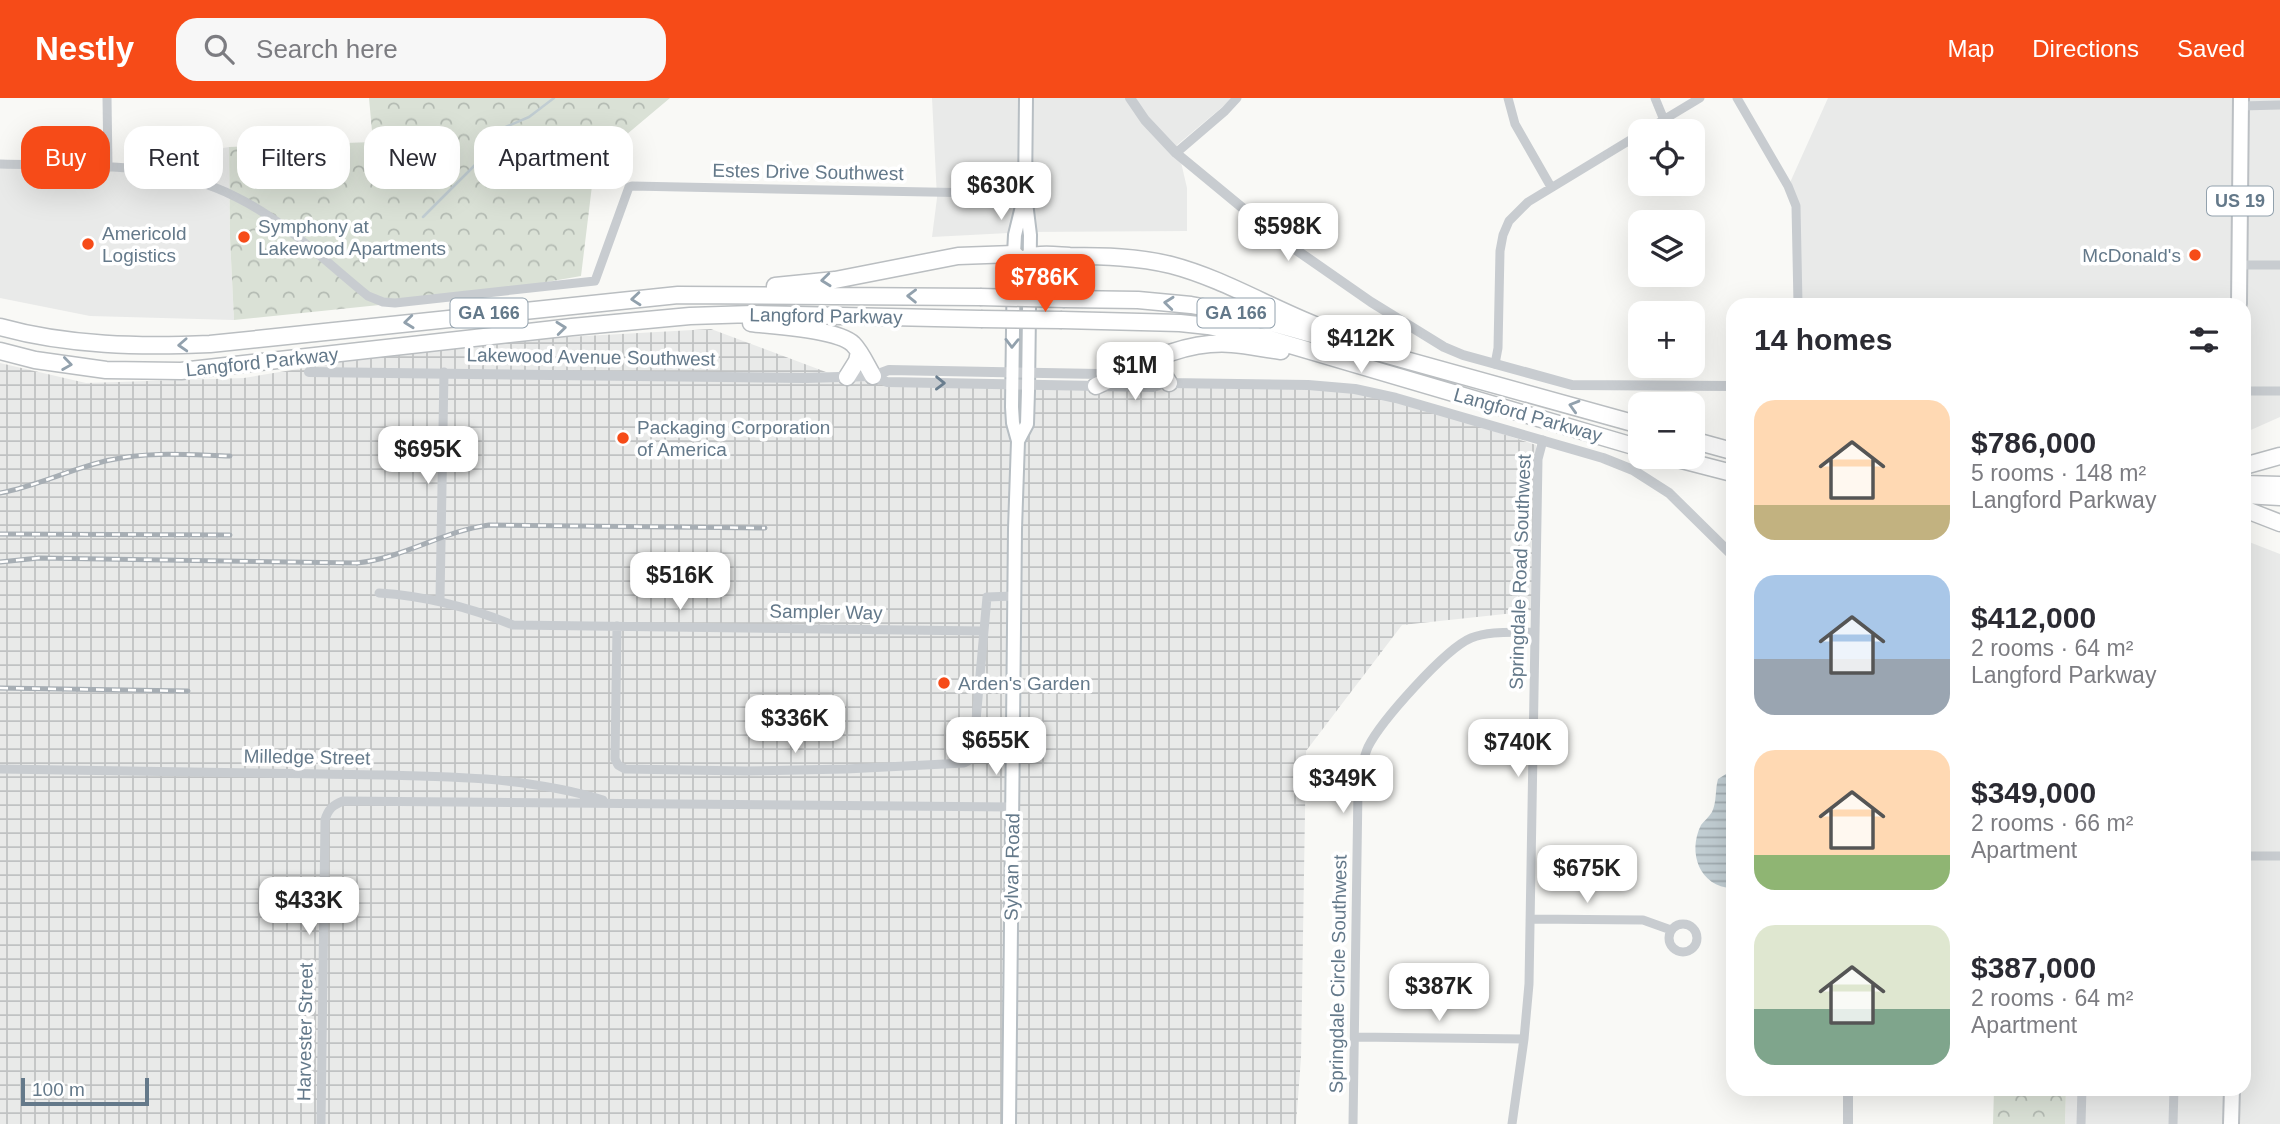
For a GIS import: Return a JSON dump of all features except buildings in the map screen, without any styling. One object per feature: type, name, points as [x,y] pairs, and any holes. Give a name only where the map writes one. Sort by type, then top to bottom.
[{"type":"highway","points":[[678,295],[835,280],[958,256],[1022,261],[1121,257],[1174,266],[1209,278],[1296,317],[1402,358]]},
{"type":"highway","name":"Langford Parkway","points":[[0,327],[67,340],[155,346],[211,344],[678,295],[1138,300],[1228,312],[1628,422]]},
{"type":"highway","name":"Langford Parkway","points":[[0,351],[35,360],[106,369],[181,371],[690,316],[754,314],[1150,321],[1208,326],[1264,337],[1628,444]]},
{"type":"highway","points":[[690,316],[826,333],[847,340],[859,352],[873,376]]},
{"type":"highway","points":[[1096,386],[1166,354],[1197,345],[1230,344],[1344,361]]},
{"type":"highway","points":[[847,377],[858,361],[859,352]]},
{"type":"highway","points":[[1166,354],[1159,360],[1159,367],[1168,383]]},
{"type":"highway","points":[[1705,440],[1726,442]]},
{"type":"highway","points":[[1705,443],[1726,449]]},
{"type":"highway","points":[[2251,464],[2275,457]]},
{"type":"highway","points":[[1706,467],[1726,472]]},
{"type":"highway","points":[[1706,467],[1726,479]]},
{"type":"highway","points":[[2251,486],[2274,491]]},
{"type":"highway","points":[[2251,494],[2274,491]]},
{"type":"highway","points":[[2251,512],[2276,522]]},
{"type":"main road","name":"Sylvan Road","points":[[1018,441],[1027,424],[1028,379],[1022,261],[1015,236],[1025,194],[1026,98]]},
{"type":"main road","name":"US 19","points":[[2239,298],[2241,102]]},
{"type":"main road","name":"Sylvan Road","points":[[1009,1124],[1018,441],[1013,423],[1012,371],[1022,261]]},
{"type":"main road","points":[[2231,1124],[2232,1096]]},
{"type":"street","points":[[107,98],[107,126]]},
{"type":"street","points":[[1130,98],[1144,120],[1176,153],[1279,238],[1371,302],[1444,347],[1572,385],[1726,386]]},
{"type":"street","points":[[1176,153],[1237,98]]},
{"type":"street","points":[[1508,98],[1516,124],[1551,187]]},
{"type":"street","points":[[1655,98],[1664,119]]},
{"type":"street","points":[[1666,119],[1700,98]]},
{"type":"street","points":[[1737,98],[1788,186],[1796,206],[1798,298]]},
{"type":"street","points":[[2241,102],[2280,106]]},
{"type":"street","points":[[1495,364],[1498,348],[1500,251],[1509,221],[1518,209],[1628,141]]},
{"type":"street","points":[[0,164],[21,165]]},
{"type":"street","name":"Estes Drive Southwest","points":[[110,167],[173,174],[237,197],[274,220],[368,296],[383,303],[595,281],[629,187],[632,186],[1025,194]]},
{"type":"street","points":[[2240,265],[2280,265]]},
{"type":"street","name":"Lakewood Avenue Southwest","points":[[309,372],[805,378],[873,376],[889,370],[1012,371],[1028,379],[1096,386],[1153,387],[1168,383]]},
{"type":"street","points":[[440,600],[444,372]]},
{"type":"street","name":"Lakewood Avenue Southwest","points":[[873,376],[887,382],[1012,386],[1028,379],[1118,376],[1168,383],[1308,385],[1355,389],[1543,440],[1636,471],[1669,493],[1726,549]]},
{"type":"street","points":[[2251,391],[2280,391]]},
{"type":"street","name":"Springdale Road Southwest","points":[[1512,1124],[1524,1039],[1528,984],[1538,458],[1543,440]]},
{"type":"street","name":"Sampler Way","points":[[379,593],[440,600],[513,625],[984,631]]},
{"type":"street","points":[[617,626],[615,759],[618,765],[625,769],[846,769],[968,761],[973,754],[987,597],[1014,596]]},
{"type":"street","name":"Springdale Circle Southwest","points":[[1353,1124],[1358,789],[1361,768],[1368,749],[1385,721],[1456,646],[1488,633],[1535,632]]},
{"type":"street","name":"Milledge Street","points":[[0,769],[374,775],[513,781],[557,788],[611,803]]},
{"type":"street","name":"Harvester Street","points":[[321,1124],[326,820],[333,805],[344,801],[362,801]]},
{"type":"street","name":"Milledge Street","points":[[362,801],[1012,807]]},
{"type":"street","points":[[2251,856],[2280,856]]},
{"type":"street","points":[[1530,919],[1643,920],[1671,930]]},
{"type":"street","points":[[1354,1037],[1524,1039]]},
{"type":"street","points":[[1847,1124],[1848,1096]]},
{"type":"street","points":[[2081,1124],[2082,1096]]},
{"type":"street","points":[[2174,1096],[2174,1124]]},
{"type":"shaded area","points":[[932,98],[1233,98],[1177,145],[1187,188],[1187,231],[1028,232],[932,237],[937,198]]},
{"type":"shaded area","points":[[1828,98],[2280,98],[2280,417],[2251,430],[2251,298],[1798,298],[1798,239],[1788,187]]},
{"type":"shaded area","points":[[229,147],[234,320],[90,316],[0,298],[0,163],[21,164],[21,189],[110,189],[110,167],[124,164],[124,189],[223,189],[223,148]]},
{"type":"shaded area","points":[[711,329],[850,381],[1370,390],[1536,445],[1532,611],[1402,625],[1306,751],[1301,1058],[1296,1124],[0,1124],[0,363],[86,383],[244,378],[456,343]]},
{"type":"shaded area","points":[[2251,543],[2280,554],[2280,1124],[2065,1124],[2066,1096],[2251,1096]]},
{"type":"shaded area","points":[[1726,774],[1726,887],[1712,882],[1704,875],[1699,867],[1695,847],[1701,825],[1714,808],[1718,779]]},
{"type":"green space","points":[[369,98],[670,98],[633,129],[633,126],[474,126],[474,189],[592,189],[581,276],[466,296],[234,320],[229,147],[237,147],[237,189],[350,189],[350,143],[364,142],[364,189],[460,189],[460,126],[372,126]]},
{"type":"green space","points":[[1994,1096],[2066,1096],[2065,1124],[1993,1124]]},
{"type":"waterway","points":[[423,217],[484,156],[494,132],[529,117],[554,98]]},
{"type":"railway","points":[[0,493],[96,463],[125,457],[170,454],[230,456]]},
{"type":"railway","points":[[0,562],[39,558],[357,563],[391,556],[456,533],[489,525],[765,528]]},
{"type":"railway","points":[[0,534],[230,535]]},
{"type":"railway","points":[[0,688],[188,691]]},
{"type":"place","name":"Symphony at Lakewood Apartments","points":[[244,237]]},
{"type":"place","name":"Americold Logistics","points":[[88,244]]},
{"type":"place","name":"McDonald's","points":[[2195,255]]},
{"type":"place","name":"Packaging Corporation of America","points":[[623,438]]},
{"type":"place","name":"Arden's Garden","points":[[944,683]]}]
